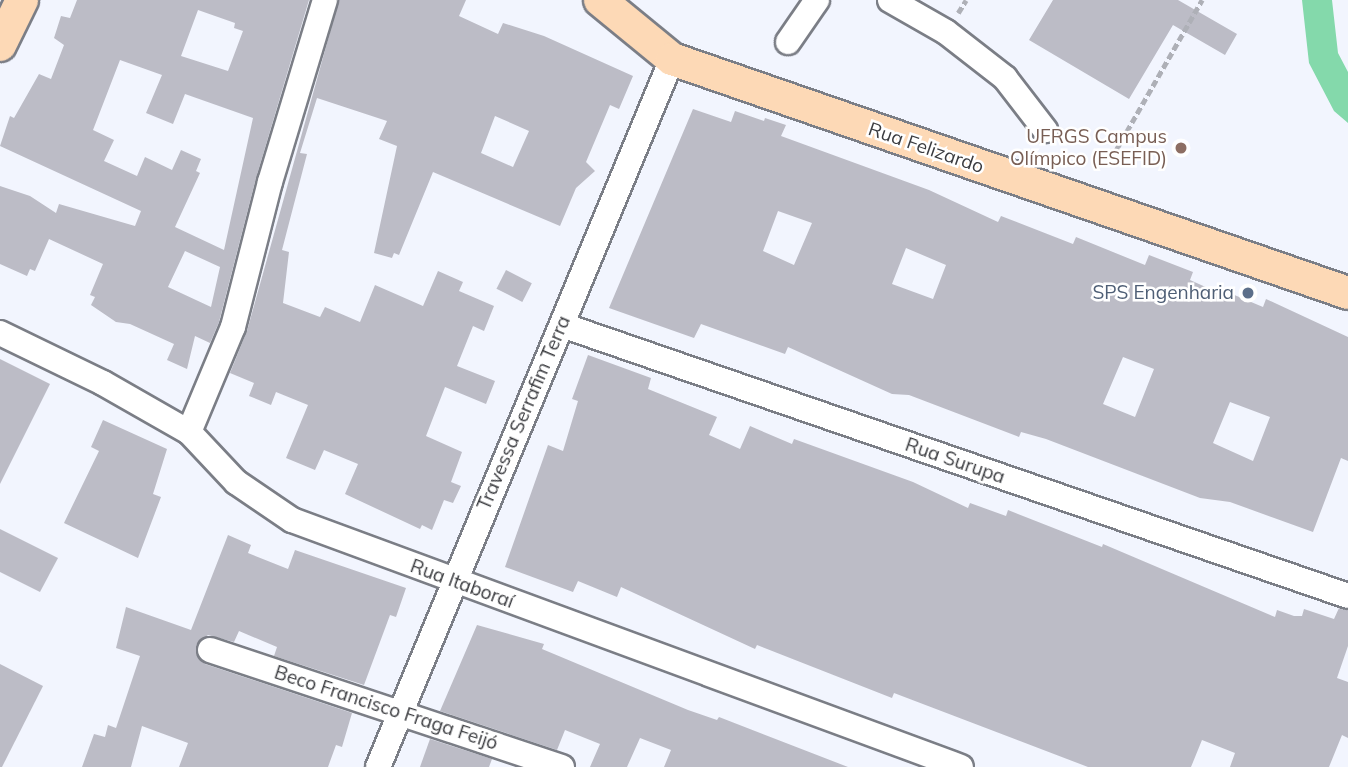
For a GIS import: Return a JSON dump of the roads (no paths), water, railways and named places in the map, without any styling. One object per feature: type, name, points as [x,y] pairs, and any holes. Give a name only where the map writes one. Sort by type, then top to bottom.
[{"type":"main road","points":[[0,45],[22,0]]},
{"type":"main road","name":"Rua Felizardo","points":[[600,0],[673,59],[1348,293]]},
{"type":"street","points":[[188,432],[233,327],[270,182],[325,0]]},
{"type":"street","points":[[788,42],[817,0]]},
{"type":"street","points":[[890,0],[946,32],[1005,78],[1045,130]]},
{"type":"street","name":"Travessa Serrafim Terra","points":[[377,767],[673,59]]},
{"type":"street","name":"Rua Surupa","points":[[562,325],[1348,596]]},
{"type":"street","name":"Rua Itaboraí","points":[[0,333],[103,383],[188,432],[236,482],[292,520],[961,767]]},
{"type":"street","name":"Beco Francisco Fraga Feijó","points":[[210,650],[401,710],[562,767]]},
{"type":"place","name":"UFRGS Campus Olímpico (ESEFID)","points":[[1181,148]]},
{"type":"place","name":"SPS Engenharia","points":[[1248,293]]}]
